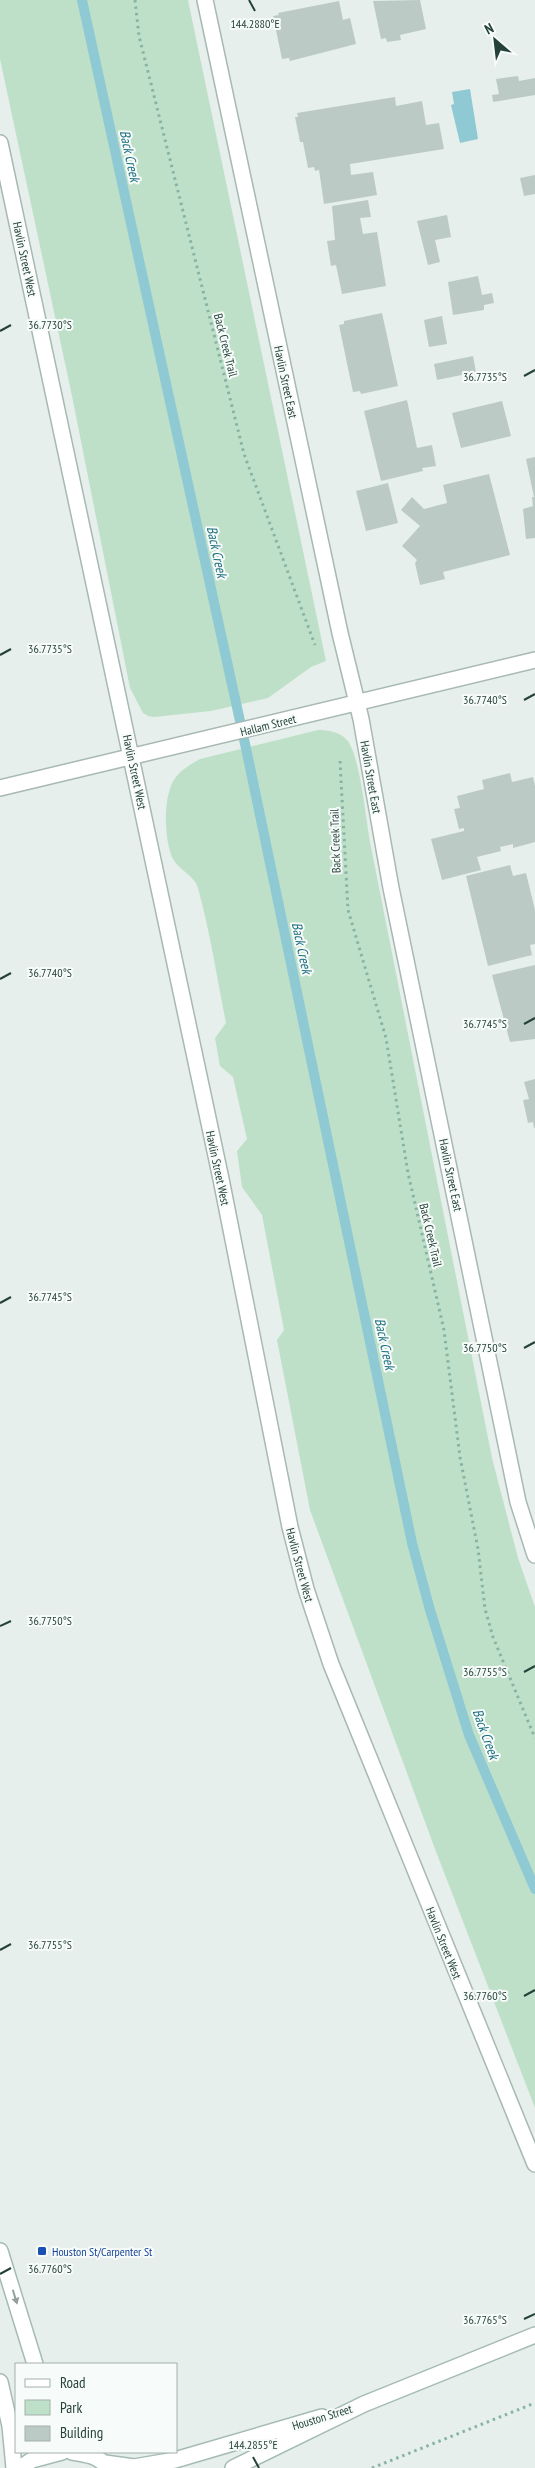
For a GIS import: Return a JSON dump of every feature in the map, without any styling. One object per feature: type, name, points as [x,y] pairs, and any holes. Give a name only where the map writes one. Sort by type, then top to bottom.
[{"type":"street","name":"Havlin Street East","points":[[205,0],[340,633],[357,703],[391,888],[518,1502],[535,1555]]},
{"type":"street","name":"Havlin Street West","points":[[0,142],[221,1179],[290,1527],[306,1589],[331,1664],[535,2164]]},
{"type":"street","name":"Hallam Street","points":[[0,788],[535,660]]},
{"type":"street","points":[[0,2251],[35,2363]]},
{"type":"street","name":"Houston Street","points":[[233,2468],[364,2404],[535,2335]]},
{"type":"street","points":[[0,2382],[10,2426],[14,2468]]},
{"type":"street","name":"Houston Street","points":[[106,2465],[134,2467],[175,2460],[364,2404]]},
{"type":"street","points":[[20,2468],[32,2460],[56,2453]]},
{"type":"street","points":[[88,2453],[106,2465]]},
{"type":"path","name":"Back Creek Trail","points":[[136,0],[139,36],[244,454],[316,650]]},
{"type":"path","name":"Back Creek Trail","points":[[340,757],[346,900],[386,1038],[408,1173],[443,1324],[460,1457],[478,1549],[485,1609],[492,1637],[535,1738]]},
{"type":"path","points":[[372,2468],[535,2403]]},
{"type":"green space","points":[[0,0],[188,0],[326,661],[311,667],[268,698],[211,711],[154,717],[143,713],[130,688],[72,396],[0,59]]},
{"type":"green space","points":[[318,730],[334,732],[344,737],[352,748],[356,759],[370,842],[492,1458],[518,1558],[535,1607],[535,2108],[435,1849],[310,1510],[277,1340],[284,1330],[262,1215],[242,1187],[237,1151],[247,1139],[233,1077],[220,1066],[215,1038],[226,1023],[210,938],[198,888],[190,876],[173,859],[166,830],[168,794],[171,785],[176,777],[187,767],[200,759]]},
{"type":"water","points":[[470,89],[478,139],[460,143],[451,105],[454,104],[452,92]]},
{"type":"building","points":[[420,0],[426,29],[400,35],[401,40],[387,42],[386,38],[381,39],[373,1]]},
{"type":"building","points":[[339,1],[343,20],[350,18],[356,44],[290,61],[289,58],[282,59],[273,16],[279,15],[278,13]]},
{"type":"building","points":[[518,76],[519,81],[535,78],[535,95],[493,102],[492,95],[499,94],[496,79]]},
{"type":"building","points":[[395,97],[396,106],[422,101],[426,125],[439,123],[444,149],[350,164],[351,175],[373,172],[377,195],[324,204],[319,170],[315,171],[314,167],[308,168],[303,142],[300,142],[295,117],[298,117],[297,113]]},
{"type":"building","points":[[535,175],[535,194],[524,196],[520,178]]},
{"type":"building","points":[[368,200],[371,217],[360,218],[363,234],[377,232],[386,286],[342,294],[336,265],[331,266],[327,241],[335,240],[332,206]]},
{"type":"building","points":[[447,215],[451,237],[435,240],[440,262],[428,265],[417,221]]},
{"type":"building","points":[[478,276],[482,295],[492,293],[494,303],[484,305],[484,310],[453,315],[448,282]]},
{"type":"building","points":[[382,313],[398,386],[361,394],[360,391],[353,392],[339,325],[344,324],[344,321]]},
{"type":"building","points":[[442,316],[447,344],[429,347],[424,320]]},
{"type":"building","points":[[473,356],[476,372],[437,380],[434,364]]},
{"type":"building","points":[[407,400],[417,448],[432,445],[436,466],[422,468],[423,471],[381,481],[364,411]]},
{"type":"building","points":[[502,401],[511,436],[461,448],[452,413]]},
{"type":"building","points":[[535,457],[535,538],[526,539],[523,509],[533,506],[532,497],[534,497],[526,459]]},
{"type":"building","points":[[489,474],[510,555],[443,572],[445,579],[420,585],[415,563],[417,560],[402,546],[420,526],[401,510],[412,497],[424,509],[447,503],[443,485]]},
{"type":"building","points":[[388,483],[398,523],[366,531],[356,491]]},
{"type":"building","points":[[510,773],[512,782],[533,777],[535,786],[535,842],[513,848],[513,844],[500,847],[501,851],[477,857],[481,870],[442,880],[431,839],[464,831],[464,828],[459,829],[454,809],[460,808],[457,796],[484,789],[482,780]]},
{"type":"building","points":[[510,865],[513,876],[526,873],[535,910],[535,944],[530,945],[532,955],[488,966],[466,876]]},
{"type":"building","points":[[535,965],[535,1039],[510,1042],[492,975]]},
{"type":"building","points":[[535,1079],[534,1128],[533,1122],[528,1123],[523,1100],[529,1099],[524,1082]]},
{"type":"waterway","name":"Back Creek","points":[[82,0],[247,753],[412,1543],[430,1610],[469,1735],[535,1889]]},
{"type":"place","name":"Houston St/Carpenter St","points":[[42,2251]]}]
